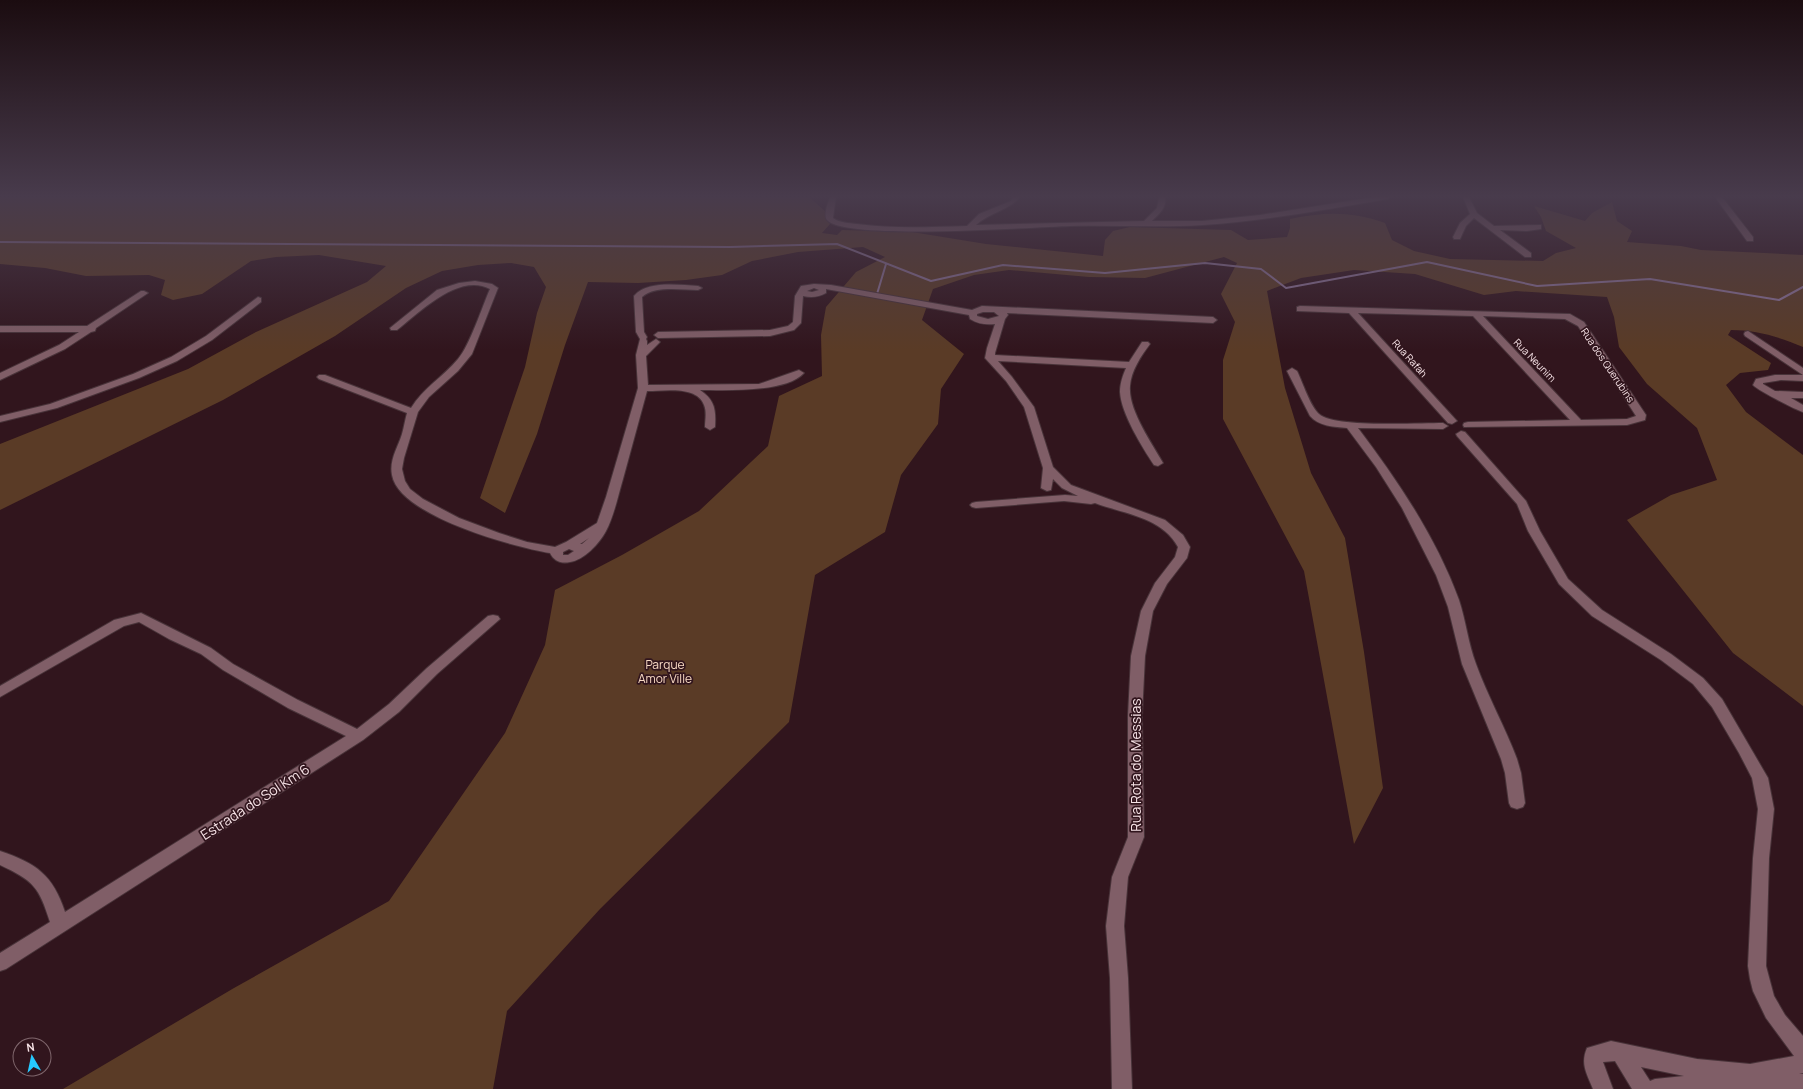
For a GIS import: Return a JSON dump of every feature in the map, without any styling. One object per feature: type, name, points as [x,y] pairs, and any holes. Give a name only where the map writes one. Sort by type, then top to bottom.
[{"type":"street","points":[[1518,248],[1528,255]]},
{"type":"street","points":[[394,328],[447,288],[456,285],[478,284],[487,284],[494,288],[467,354],[454,370],[431,387],[413,412],[398,456],[397,470],[399,483],[412,497],[434,511],[503,539],[557,551],[562,547],[570,545],[603,524]]},
{"type":"street","points":[[557,551],[556,553],[558,557],[572,559],[597,537],[603,524],[643,388],[641,355],[642,336],[638,296],[641,292],[654,288],[698,288]]},
{"type":"street","points":[[642,336],[656,338],[685,334],[770,332],[784,330],[797,324],[799,296],[804,288],[816,292],[852,292],[973,313],[982,309],[1213,320]]},
{"type":"street","points":[[798,306],[816,292]]},
{"type":"street","points":[[0,377],[56,351],[144,293]]},
{"type":"street","points":[[0,420],[29,414],[60,404],[136,376],[174,359],[209,338],[258,300]]},
{"type":"street","name":"Rua dos Querubins","points":[[1300,309],[1560,315],[1579,321],[1640,412],[1641,418],[1628,422],[1578,423],[1465,430]]},
{"type":"street","points":[[996,310],[1002,317]]},
{"type":"street","points":[[973,313],[973,317],[977,320],[990,322],[1014,310]]},
{"type":"street","name":"Rua Rafah","points":[[1351,310],[1447,423]]},
{"type":"street","name":"Rua Neunim","points":[[1475,313],[1578,423]]},
{"type":"street","points":[[1002,317],[999,330],[990,349],[990,358],[1010,378],[1030,407],[1038,440],[1048,468],[1065,493]]},
{"type":"street","points":[[990,322],[999,330]]},
{"type":"street","points":[[0,329],[92,328]]},
{"type":"street","points":[[1748,334],[1803,372]]},
{"type":"street","points":[[641,355],[656,338]]},
{"type":"street","points":[[1145,344],[1132,365],[1125,384],[1124,392],[1132,415],[1158,463]]},
{"type":"street","points":[[990,358],[1132,365]]},
{"type":"street","points":[[1292,371],[1315,417],[1325,422],[1350,425],[1447,423],[1446,430],[1465,430],[1522,503],[1534,531],[1563,581],[1597,613],[1666,657],[1698,681],[1717,703],[1760,778],[1766,809],[1761,858],[1757,966],[1759,983],[1773,1014],[1802,1058],[1766,1072],[1703,1076],[1655,1089]]},
{"type":"street","points":[[643,388],[760,387],[784,380],[799,373]]},
{"type":"street","points":[[322,377],[413,412]]},
{"type":"street","points":[[1803,378],[1783,377],[1766,379],[1759,381],[1758,385],[1763,390],[1775,394],[1803,409]]},
{"type":"street","points":[[688,387],[704,398],[710,405],[712,410],[710,426]]},
{"type":"street","points":[[1775,394],[1803,395]]},
{"type":"street","points":[[1350,425],[1383,467],[1411,511],[1432,551],[1453,601],[1460,634],[1469,664],[1501,740],[1513,773],[1517,803]]},
{"type":"street","points":[[1048,468],[1047,489],[1049,496],[1065,493]]},
{"type":"street","points":[[1028,501],[1047,489]]},
{"type":"street","points":[[976,505],[1028,501],[1065,493]]},
{"type":"street","name":"Rua Rota do Messias","points":[[1065,493],[1145,515],[1162,523],[1176,534],[1184,547],[1181,558],[1161,583],[1147,611],[1138,656],[1135,716],[1136,837],[1120,878],[1115,926],[1120,994],[1122,1089]]},
{"type":"street","points":[[570,545],[579,547],[580,553]]},
{"type":"street","points":[[0,692],[119,623],[141,617],[174,636],[206,651],[228,667],[293,704],[358,736]]},
{"type":"street","name":"Estrada do Sol Km 6","points":[[0,963],[358,736],[394,708],[432,671],[493,619]]},
{"type":"street","points":[[0,858],[13,863],[41,882],[52,899],[60,925]]},
{"type":"street","points":[[1603,1089],[1593,1062],[1594,1055],[1611,1051],[1703,1076],[1803,1084]]},
{"type":"street","points":[[1621,1053],[1643,1089]]},
{"type":"green space","name":"Parque Amor Ville","points":[[0,248],[852,248],[798,252],[752,261],[722,275],[686,280],[638,283],[588,282],[565,345],[537,434],[505,513],[480,498],[525,367],[537,313],[546,287],[534,267],[511,263],[478,265],[442,271],[406,288],[335,336],[223,400],[0,510],[0,444],[188,369],[256,332],[367,282],[386,266],[319,255],[276,257],[251,261],[202,294],[173,300],[161,295],[165,280],[149,275],[86,276],[45,268],[0,264]]},
{"type":"green space","name":"Parque Amor Ville","points":[[865,248],[1023,248],[1103,256],[1104,248],[1408,248],[1414,251],[1450,259],[1543,261],[1556,253],[1576,248],[1690,248],[1701,250],[1803,255],[1803,347],[1768,335],[1750,331],[1731,330],[1728,335],[1771,363],[1768,370],[1740,373],[1726,385],[1746,412],[1803,455],[1803,706],[1733,653],[1627,520],[1671,495],[1717,480],[1697,428],[1647,384],[1619,347],[1614,317],[1607,297],[1516,291],[1484,295],[1415,274],[1354,270],[1301,278],[1267,291],[1285,388],[1311,473],[1345,538],[1364,652],[1383,788],[1354,844],[1304,571],[1223,419],[1223,360],[1235,322],[1221,294],[1237,263],[1224,257],[1145,278],[1089,277],[1009,270],[974,275],[933,289],[922,320],[964,354],[941,389],[938,424],[901,475],[885,532],[815,575],[789,722],[600,909],[507,1011],[493,1089],[63,1089],[234,988],[389,901],[505,733],[545,645],[555,590],[622,555],[699,511],[768,446],[779,396],[822,376],[821,335],[826,307],[856,272],[885,257]]},
{"type":"waterway","points":[[847,248],[931,281],[1003,265],[1105,273],[1205,263],[1261,269],[1286,288],[1427,262],[1537,286],[1650,279],[1779,300],[1803,287]]},
{"type":"waterway","points":[[877,294],[886,264]]}]
